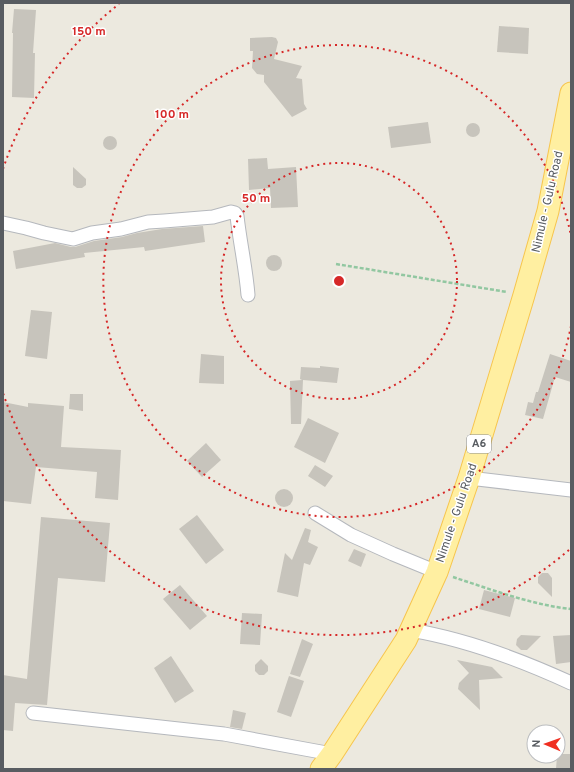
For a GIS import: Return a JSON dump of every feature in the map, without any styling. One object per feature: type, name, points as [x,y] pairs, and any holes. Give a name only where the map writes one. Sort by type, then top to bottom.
[{"type":"main road","name":"Nimule - Gulu Road","points":[[326,761],[406,640],[437,572],[469,478],[548,211],[571,93]]},
{"type":"street","points":[[3,223],[73,239],[92,233],[121,229],[148,222],[213,217],[231,212],[235,213],[237,216],[247,275],[248,295]]},
{"type":"street","points":[[469,478],[571,490]]},
{"type":"street","points":[[315,513],[351,535],[437,572]]},
{"type":"street","points":[[410,630],[434,634],[486,649],[571,683]]},
{"type":"street","points":[[33,713],[224,734],[326,761]]},
{"type":"path","points":[[336,264],[524,295]]},
{"type":"path","points":[[437,572],[522,599],[571,609]]},
{"type":"building","points":[[14,9],[36,10],[33,53],[35,53],[34,98],[12,97],[12,33]]},
{"type":"building","points":[[499,26],[529,28],[528,54],[497,52]]},
{"type":"building","points":[[250,38],[276,38],[278,42],[274,59],[302,66],[296,78],[302,79],[304,104],[307,109],[292,117],[264,82],[264,75],[257,74],[252,68],[253,51],[250,51]]},
{"type":"building","points":[[428,122],[431,143],[391,148],[388,127]]},
{"type":"building","points":[[473,123],[478,125],[480,130],[478,135],[473,137],[468,135],[466,130],[468,125]]},
{"type":"building","points":[[110,136],[115,138],[117,143],[115,148],[110,150],[105,148],[103,143],[105,138]]},
{"type":"building","points":[[267,158],[268,169],[296,167],[298,207],[271,208],[270,188],[249,190],[248,159]]},
{"type":"building","points":[[73,167],[86,179],[86,185],[82,188],[77,188],[73,185]]},
{"type":"building","points":[[203,226],[205,242],[145,251],[144,247],[84,253],[85,257],[16,269],[13,251],[55,243],[75,247],[94,241],[137,233],[162,229]]},
{"type":"building","points":[[271,255],[277,255],[282,260],[280,269],[277,271],[271,271],[266,266],[266,260]]},
{"type":"building","points":[[31,310],[52,312],[47,359],[25,356]]},
{"type":"building","points":[[201,354],[224,356],[224,384],[199,383]]},
{"type":"building","points":[[550,354],[571,361],[571,382],[555,377],[543,419],[525,415],[528,402],[533,403],[536,392],[538,392]]},
{"type":"building","points":[[320,366],[339,368],[337,383],[303,380],[301,424],[291,424],[290,381],[302,380],[300,379],[301,367],[320,368]]},
{"type":"building","points":[[70,394],[83,394],[83,411],[69,409]]},
{"type":"building","points":[[3,402],[28,407],[28,403],[64,406],[61,447],[121,450],[118,500],[95,498],[97,472],[36,467],[31,504],[3,501]]},
{"type":"building","points":[[308,418],[339,433],[325,463],[294,447]]},
{"type":"building","points":[[206,443],[221,460],[202,477],[187,461]]},
{"type":"building","points":[[315,465],[333,476],[325,487],[308,476]]},
{"type":"building","points":[[284,489],[290,492],[293,498],[290,504],[284,507],[278,504],[275,498],[278,492]]},
{"type":"building","points":[[197,515],[224,550],[206,564],[179,529]]},
{"type":"building","points":[[41,517],[110,523],[105,582],[58,578],[47,705],[15,703],[13,731],[3,730],[3,675],[27,679]]},
{"type":"building","points":[[305,528],[311,530],[308,542],[318,547],[310,565],[304,563],[298,597],[277,592],[285,553],[292,560]]},
{"type":"building","points":[[354,549],[366,554],[361,567],[348,561]]},
{"type":"building","points":[[542,573],[548,573],[552,578],[552,597],[538,583],[538,577]]},
{"type":"building","points":[[180,585],[207,616],[190,630],[163,599]]},
{"type":"building","points":[[484,590],[515,598],[510,617],[479,609]]},
{"type":"building","points":[[242,613],[262,614],[260,645],[240,644]]},
{"type":"building","points":[[521,635],[541,636],[527,650],[521,650],[516,645],[517,639]]},
{"type":"building","points":[[571,635],[571,662],[556,664],[553,636]]},
{"type":"building","points":[[302,639],[313,644],[300,677],[290,674]]},
{"type":"building","points":[[171,656],[194,691],[175,703],[154,668]]},
{"type":"building","points":[[261,659],[268,666],[268,671],[264,675],[259,675],[255,671],[255,665]]},
{"type":"building","points":[[457,660],[492,667],[503,678],[479,680],[480,710],[458,689],[459,683],[469,673]]},
{"type":"building","points":[[289,676],[304,681],[291,717],[277,712]]},
{"type":"building","points":[[233,710],[246,713],[242,729],[230,727]]},
{"type":"building","points":[[566,754],[571,754],[571,769],[556,769],[556,764],[566,764]]}]
